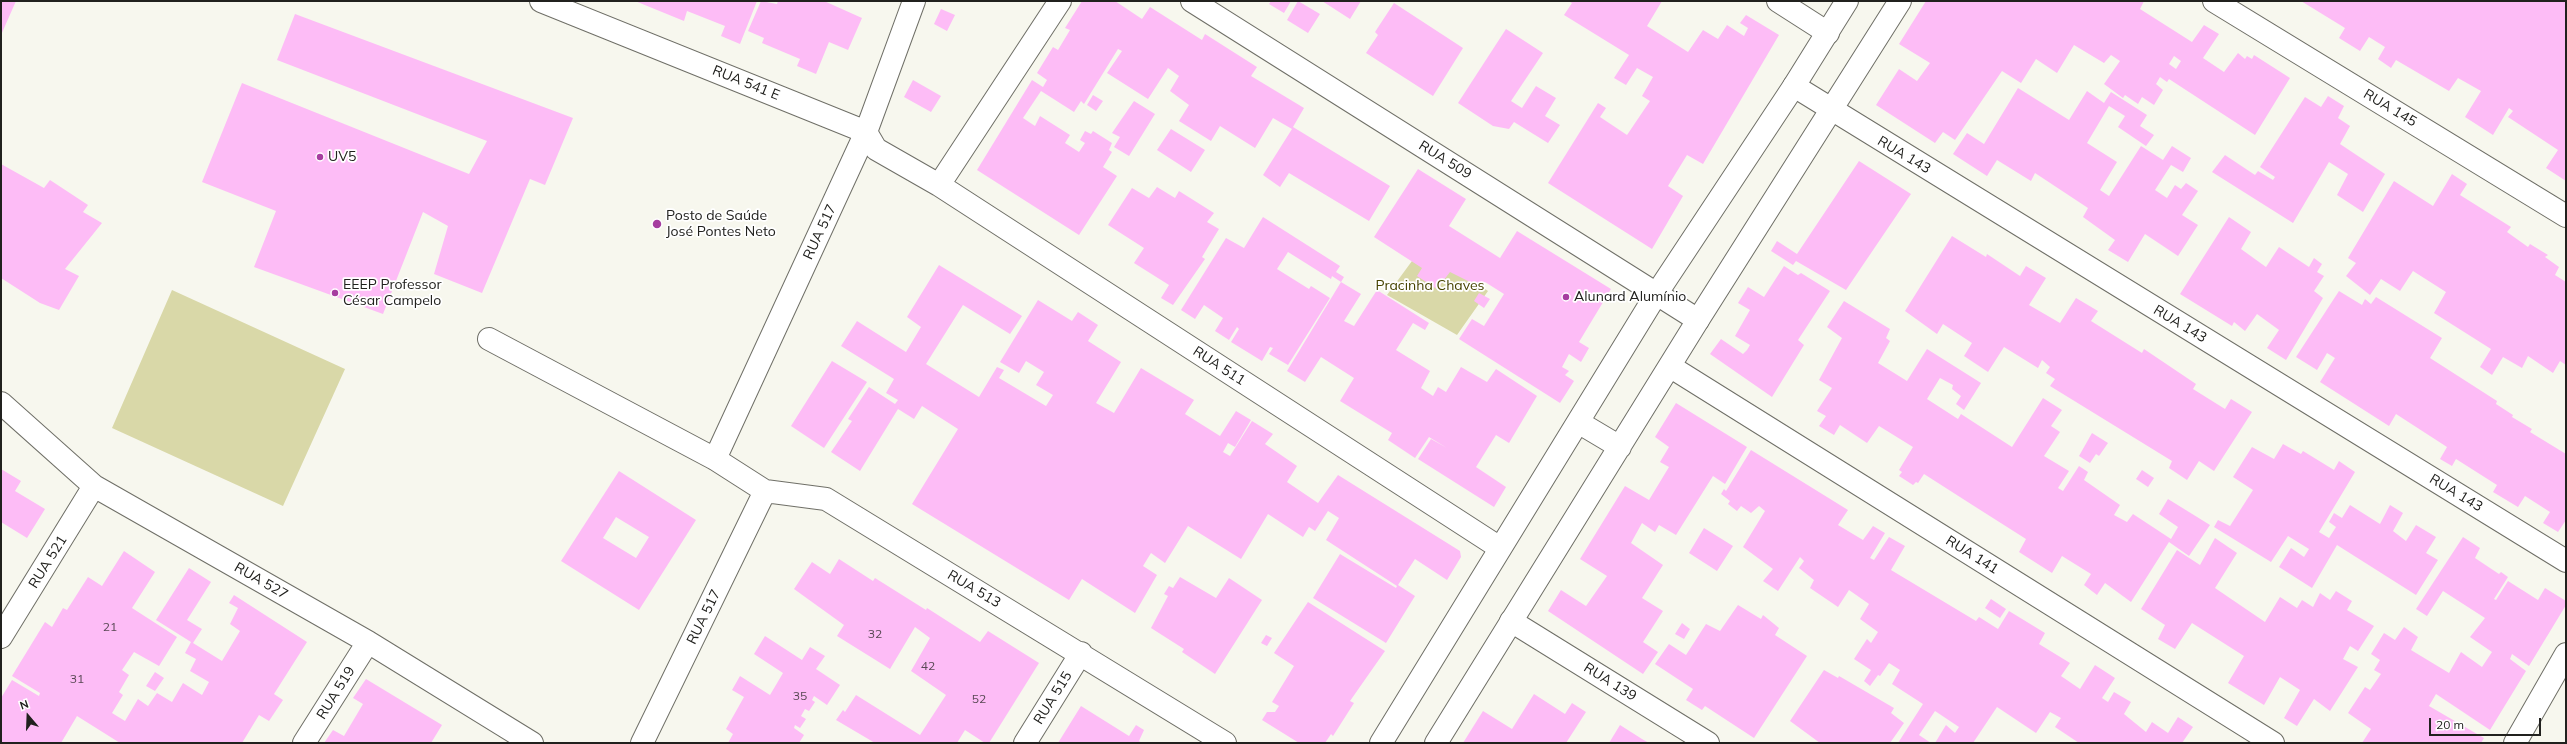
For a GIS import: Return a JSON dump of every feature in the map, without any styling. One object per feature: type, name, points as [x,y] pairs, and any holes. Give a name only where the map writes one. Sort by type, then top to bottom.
[{"type":"street","name":"RUA 541 E","points":[[541,1],[866,132]]},
{"type":"street","name":"RUA 517","points":[[715,459],[866,132],[914,1]]},
{"type":"street","points":[[866,132],[876,149],[939,185],[1060,1]]},
{"type":"street","name":"RUA 509","points":[[1192,1],[1698,320]]},
{"type":"street","points":[[1778,1],[1828,33]]},
{"type":"street","points":[[1381,743],[1657,293],[1794,86],[1847,1]]},
{"type":"street","points":[[1436,743],[1620,446],[1671,367],[1698,320],[1832,111],[1900,1]]},
{"type":"street","name":"RUA 145","points":[[2214,1],[2566,216]]},
{"type":"street","name":"RUA 143","points":[[1794,86],[1832,111],[2566,561]]},
{"type":"street","name":"RUA 511","points":[[939,185],[1500,548]]},
{"type":"street","name":"RUA 513","points":[[489,339],[715,459],[765,491],[826,499],[1082,653],[1225,743]]},
{"type":"street","name":"RUA 141","points":[[1671,367],[2274,743]]},
{"type":"street","name":"RUA 527","points":[[1,403],[94,486],[368,642],[532,743]]},
{"type":"street","points":[[1578,422],[1620,446]]},
{"type":"street","name":"RUA 521","points":[[1,637],[94,486]]},
{"type":"street","name":"RUA 517","points":[[642,743],[765,491]]},
{"type":"street","name":"RUA 139","points":[[1511,621],[1708,743]]},
{"type":"street","name":"RUA 519","points":[[304,743],[368,642]]},
{"type":"street","name":"RUA 515","points":[[1025,743],[1082,653]]},
{"type":"street","points":[[2515,743],[2563,670]]},
{"type":"green space","name":"Pracinha Chaves","points":[[1423,246],[1488,291],[1457,335],[1387,295]]},
{"type":"green space","points":[[172,290],[345,369],[283,506],[112,428]]},
{"type":"building","points":[[1,1],[16,1],[1,35]]},
{"type":"building","points":[[635,1],[757,1],[740,44],[721,36],[725,26],[687,11],[684,21]]},
{"type":"building","points":[[761,1],[777,4],[778,1],[824,1],[862,18],[848,50],[829,42],[816,74],[797,66],[800,59],[762,43],[764,38],[748,31]]},
{"type":"building","points":[[1082,1],[1115,1],[1142,19],[1150,7],[1202,40],[1205,34],[1257,67],[1251,76],[1304,108],[1293,127],[1390,186],[1369,221],[1289,173],[1280,187],[1263,175],[1292,129],[1273,118],[1255,148],[1220,126],[1211,141],[1179,121],[1189,105],[1170,91],[1179,76],[1168,68],[1148,99],[1107,73],[1122,51],[1118,49],[1084,104],[1081,101],[1074,112],[1041,91],[1023,118],[1035,126],[1040,116],[1070,135],[1065,143],[1079,152],[1085,143],[1080,140],[1085,131],[1091,134],[1093,131],[1112,143],[1109,150],[1112,152],[1103,167],[1117,176],[1079,235],[977,170],[1032,80],[1043,87],[1047,80],[1037,73],[1053,47],[1058,50],[1070,30],[1065,28]]},
{"type":"building","points":[[1271,1],[1291,1],[1284,13],[1269,4]]},
{"type":"building","points":[[1298,1],[1320,14],[1308,33],[1287,20]]},
{"type":"building","points":[[1322,1],[1361,1],[1350,19]]},
{"type":"building","points":[[1568,1],[1662,1],[1647,26],[1688,52],[1703,30],[1718,39],[1727,25],[1744,36],[1748,28],[1740,23],[1746,15],[1779,35],[1703,164],[1687,155],[1668,186],[1683,196],[1652,249],[1548,183],[1598,103],[1606,108],[1600,117],[1627,135],[1650,101],[1642,96],[1653,77],[1637,68],[1626,85],[1614,78],[1629,55],[1564,15],[1572,3]]},
{"type":"building","points":[[1926,1],[2144,1],[2140,9],[2192,42],[2204,25],[2219,34],[2203,58],[2224,72],[2238,53],[2245,59],[2247,56],[2252,59],[2254,55],[2290,78],[2255,135],[2169,79],[2167,82],[2160,77],[2156,84],[2163,90],[2154,105],[2142,97],[2138,104],[2125,95],[2123,98],[2104,84],[2120,61],[2111,55],[2104,63],[2074,45],[2057,73],[2036,59],[2021,83],[2002,71],[1955,140],[1943,132],[1935,143],[1876,105],[1899,69],[1917,81],[1930,63],[1899,44]],"holes":[[[2174,56],[2181,61],[2176,69],[2169,64]]]},
{"type":"building","points":[[2301,1],[2566,1],[2566,181],[2546,168],[2558,150],[2508,117],[2513,111],[2509,108],[2493,135],[2465,117],[2481,91],[2458,78],[2449,91],[2396,60],[2391,68],[2378,59],[2385,47],[2369,37],[2360,51],[2339,38],[2345,28]]},
{"type":"building","points":[[1394,3],[1463,48],[1433,96],[1366,53],[1378,35],[1375,32]]},
{"type":"building","points":[[941,9],[955,15],[947,31],[934,24]]},
{"type":"building","name":"UV5","points":[[295,14],[573,118],[545,185],[530,179],[482,293],[434,274],[448,226],[423,212],[383,314],[254,267],[276,211],[202,182],[242,83],[469,174],[487,141],[277,60]]},
{"type":"building","points":[[1506,29],[1543,53],[1511,101],[1522,108],[1536,86],[1556,98],[1545,116],[1560,125],[1548,143],[1514,122],[1509,129],[1493,126],[1458,103]]},
{"type":"building","points":[[913,80],[941,96],[931,112],[904,97]]},
{"type":"building","points":[[2018,88],[2069,120],[2087,91],[2104,103],[2111,92],[2147,115],[2140,126],[2154,135],[2146,146],[2118,127],[2125,116],[2109,106],[2087,143],[2117,162],[2100,190],[2109,196],[2141,146],[2163,160],[2172,146],[2191,158],[2183,172],[2171,165],[2155,190],[2167,198],[2175,185],[2181,189],[2186,183],[2198,191],[2182,215],[2198,225],[2178,256],[2145,234],[2128,262],[2108,250],[2115,240],[2083,217],[2088,208],[2035,173],[2031,181],[1997,160],[1987,176],[1953,154],[1967,133],[1984,144]]},
{"type":"building","points":[[1093,95],[1103,101],[1096,111],[1087,105]]},
{"type":"building","points":[[2328,96],[2344,106],[2338,118],[2350,126],[2340,144],[2385,174],[2363,212],[2337,195],[2348,174],[2329,162],[2293,223],[2212,172],[2225,155],[2255,175],[2258,171],[2273,180],[2275,177],[2260,167],[2305,97],[2321,107]]},
{"type":"building","points":[[1134,101],[1155,114],[1129,156],[1114,147],[1120,137],[1112,133]]},
{"type":"building","points":[[1171,129],[1205,150],[1191,172],[1157,150]]},
{"type":"building","points":[[1859,161],[1911,194],[1846,290],[1796,261],[1793,265],[1771,251],[1777,241],[1797,254]]},
{"type":"building","points":[[1,164],[44,188],[50,180],[88,205],[83,212],[102,223],[65,269],[79,276],[59,310],[40,303],[1,278]]},
{"type":"building","points":[[1418,169],[1466,199],[1449,226],[1500,258],[1517,231],[1611,289],[1579,342],[1589,348],[1581,362],[1569,354],[1562,367],[1569,371],[1565,375],[1574,381],[1560,403],[1459,339],[1472,319],[1484,326],[1504,294],[1485,282],[1482,288],[1450,272],[1437,289],[1417,276],[1422,268],[1374,237]]},
{"type":"building","points":[[2452,174],[2467,184],[2460,195],[2511,227],[2507,232],[2528,247],[2530,244],[2548,255],[2545,257],[2559,267],[2555,275],[2566,282],[2566,365],[2560,361],[2553,373],[2528,356],[2522,368],[2503,357],[2492,375],[2480,367],[2491,349],[2434,313],[2446,292],[2413,271],[2400,291],[2381,279],[2370,295],[2346,276],[2356,263],[2348,258],[2394,181],[2433,206]]},
{"type":"building","points":[[1157,187],[1175,198],[1179,191],[1214,213],[1207,222],[1219,229],[1202,257],[1205,259],[1173,305],[1161,298],[1169,285],[1134,263],[1144,248],[1108,225],[1132,188],[1149,198]]},
{"type":"building","points":[[1263,217],[1340,266],[1336,272],[1344,277],[1341,282],[1332,276],[1331,279],[1288,252],[1277,269],[1309,289],[1311,286],[1330,298],[1288,365],[1269,354],[1273,348],[1270,347],[1262,361],[1231,342],[1239,329],[1237,327],[1229,340],[1215,331],[1223,318],[1204,305],[1195,319],[1181,310],[1226,238],[1244,248]]},
{"type":"building","points":[[2229,217],[2251,232],[2241,249],[2266,267],[2279,247],[2309,267],[2314,258],[2322,264],[2317,272],[2324,276],[2314,291],[2323,298],[2286,360],[2267,348],[2279,330],[2257,314],[2245,331],[2234,322],[2232,326],[2180,294]]},
{"type":"building","points":[[1952,236],[1986,257],[1987,254],[2020,276],[2026,266],[2046,278],[2029,305],[2060,323],[2076,298],[2098,311],[2091,321],[2142,353],[2144,349],[2196,384],[2193,389],[2225,409],[2231,399],[2252,412],[2214,471],[2199,461],[2187,480],[2169,468],[2172,461],[2050,386],[2055,379],[2046,373],[2050,367],[2042,360],[2038,368],[2004,347],[1988,372],[1964,356],[1972,343],[1943,324],[1937,334],[1905,311]]},
{"type":"building","points":[[939,265],[1022,316],[1010,334],[963,305],[926,364],[979,397],[997,367],[1004,370],[999,378],[1046,406],[1053,395],[1036,385],[1044,372],[1026,361],[1019,373],[1000,362],[1038,300],[1072,321],[1078,312],[1098,325],[1088,341],[1121,362],[1096,403],[1114,413],[1141,368],[1194,400],[1185,414],[1220,436],[1236,411],[1251,420],[1235,447],[1228,443],[1223,452],[1230,456],[1252,421],[1273,434],[1265,444],[1297,466],[1287,482],[1318,503],[1338,475],[1460,551],[1461,557],[1447,580],[1415,559],[1398,585],[1415,596],[1386,643],[1313,598],[1340,554],[1396,588],[1397,586],[1326,540],[1339,518],[1328,511],[1315,531],[1309,527],[1303,537],[1268,514],[1241,559],[1188,526],[1165,563],[1151,553],[1143,566],[1157,575],[1135,613],[1082,579],[1069,600],[912,504],[958,429],[922,406],[914,419],[898,409],[860,471],[831,452],[852,421],[848,419],[869,387],[895,404],[898,400],[886,393],[894,379],[841,346],[857,321],[906,352],[921,327],[907,317]]},
{"type":"building","points":[[1784,266],[1798,275],[1801,273],[1830,291],[1798,340],[1804,345],[1772,397],[1710,354],[1721,339],[1743,354],[1747,350],[1750,345],[1735,336],[1750,310],[1738,303],[1748,287],[1764,297]]},
{"type":"building","points":[[1341,282],[1361,294],[1344,321],[1354,326],[1377,290],[1429,323],[1425,330],[1413,323],[1396,350],[1430,371],[1421,388],[1433,396],[1438,387],[1446,392],[1461,367],[1487,382],[1496,369],[1537,396],[1509,443],[1496,435],[1476,467],[1506,487],[1494,507],[1418,459],[1431,439],[1447,448],[1429,437],[1415,458],[1388,440],[1392,433],[1340,401],[1354,378],[1321,357],[1305,382],[1287,371]]},
{"type":"building","points":[[2339,291],[2362,305],[2365,299],[2371,304],[2376,297],[2442,338],[2430,358],[2497,401],[2496,404],[2513,415],[2512,417],[2532,429],[2530,432],[2566,454],[2566,520],[2558,532],[2543,523],[2550,512],[2525,496],[2518,507],[2493,492],[2497,485],[2456,459],[2452,466],[2440,459],[2447,447],[2396,414],[2389,426],[2320,382],[2335,358],[2327,353],[2317,370],[2296,357]]},
{"type":"building","points":[[1479,293],[1490,299],[1484,308],[1474,301]]},
{"type":"building","points":[[1844,301],[1890,329],[1886,338],[1890,341],[1878,363],[1907,381],[1927,349],[1981,383],[1964,410],[1956,404],[1961,396],[1952,389],[1953,385],[1940,378],[1927,399],[1958,419],[1961,414],[2012,447],[2043,398],[2062,410],[2051,426],[2060,432],[2044,456],[2069,471],[2058,488],[2063,491],[2079,466],[2088,472],[2084,480],[2120,505],[2114,515],[2127,522],[2133,514],[2171,539],[2178,527],[2159,514],[2168,499],[2210,525],[2189,556],[2169,542],[2131,602],[2105,583],[2097,595],[2084,585],[2091,574],[2062,556],[2052,573],[2019,552],[2026,539],[1924,474],[1918,483],[1916,482],[1913,485],[1899,476],[1902,472],[1899,470],[1913,447],[1879,426],[1867,443],[1840,425],[1834,435],[1819,426],[1826,416],[1817,411],[1832,388],[1819,380],[1842,338],[1827,327]]},
{"type":"building","points":[[832,361],[867,382],[824,448],[791,426]]},
{"type":"building","points":[[1676,403],[1747,447],[1725,484],[1713,476],[1676,535],[1659,525],[1655,532],[1642,523],[1631,543],[1663,565],[1642,598],[1663,611],[1643,642],[1658,652],[1643,674],[1548,611],[1561,590],[1586,606],[1607,576],[1580,559],[1625,486],[1649,500],[1669,467],[1660,462],[1669,447],[1655,437]]},
{"type":"building","points":[[2092,433],[2108,443],[2099,456],[2096,454],[2090,463],[2079,456]]},
{"type":"building","points":[[2283,444],[2301,454],[2303,451],[2334,470],[2339,461],[2355,472],[2319,532],[2329,538],[2336,527],[2329,522],[2334,513],[2342,518],[2350,505],[2380,524],[2390,505],[2403,513],[2393,531],[2406,541],[2416,525],[2436,537],[2426,553],[2438,560],[2416,595],[2337,545],[2312,588],[2279,567],[2291,548],[2304,557],[2309,549],[2288,536],[2271,562],[2214,527],[2218,520],[2230,526],[2253,490],[2233,477],[2252,447],[2274,459]]},
{"type":"building","points":[[1751,450],[1848,510],[1838,525],[1863,540],[1873,526],[1885,533],[1870,558],[1874,560],[1889,537],[1905,546],[1891,570],[1976,621],[1979,617],[1998,629],[2009,611],[2045,633],[2039,644],[2070,663],[2061,676],[2080,689],[2095,665],[2115,678],[2102,698],[2108,702],[2114,692],[2131,702],[2124,714],[2146,732],[2152,722],[2168,733],[2178,717],[2193,727],[2182,743],[2079,743],[2055,727],[2061,718],[2050,712],[2036,733],[1997,707],[1973,743],[1935,743],[1946,725],[1955,733],[1959,727],[1935,711],[1919,735],[1931,743],[1898,743],[1923,704],[1892,684],[1900,670],[1889,663],[1880,676],[1878,675],[1870,686],[1864,681],[1871,670],[1854,659],[1867,639],[1871,643],[1878,632],[1860,619],[1869,604],[1849,590],[1838,607],[1810,588],[1814,580],[1799,568],[1804,561],[1800,557],[1778,591],[1763,581],[1773,569],[1743,547],[1765,511],[1759,506],[1751,513],[1741,506],[1737,511],[1728,504],[1730,501],[1721,494],[1724,489],[1726,491]]},
{"type":"building","points":[[1,469],[21,481],[15,491],[45,509],[27,538],[1,522]]},
{"type":"building","points":[[2142,470],[2154,478],[2148,487],[2136,479]]},
{"type":"building","points":[[619,471],[696,520],[639,610],[561,561]],"holes":[[[616,517],[649,537],[636,558],[603,538]]]},
{"type":"building","points":[[1704,528],[1733,546],[1717,571],[1689,553]]},
{"type":"building","points":[[2463,537],[2480,548],[2475,558],[2499,574],[2501,572],[2508,577],[2494,599],[2496,600],[2508,581],[2538,600],[2545,588],[2566,601],[2566,605],[2529,666],[2512,654],[2510,659],[2526,671],[2490,730],[2436,694],[2429,706],[2484,738],[2481,743],[2362,743],[2371,729],[2348,713],[2365,687],[2370,690],[2381,674],[2374,670],[2380,660],[2371,654],[2384,633],[2395,640],[2404,627],[2418,637],[2411,650],[2449,673],[2461,652],[2482,667],[2492,652],[2470,637],[2485,618],[2443,591],[2427,616],[2416,609]]},
{"type":"building","points":[[2215,538],[2237,553],[2215,588],[2265,622],[2280,597],[2297,608],[2302,600],[2313,607],[2320,593],[2330,600],[2336,591],[2352,601],[2347,610],[2374,626],[2358,651],[2350,646],[2343,659],[2358,667],[2330,711],[2314,699],[2297,726],[2284,718],[2300,690],[2280,677],[2264,705],[2228,683],[2244,656],[2192,623],[2175,649],[2158,639],[2165,625],[2141,609],[2177,550],[2200,565]]},
{"type":"building","points":[[124,551],[155,572],[132,608],[177,637],[159,666],[134,652],[122,670],[129,675],[119,692],[123,695],[112,713],[125,721],[138,699],[148,706],[157,693],[172,702],[183,683],[202,695],[209,682],[190,671],[196,659],[185,653],[191,642],[156,620],[189,568],[211,582],[187,620],[202,629],[193,643],[222,661],[240,631],[230,624],[238,608],[229,603],[234,595],[307,642],[274,694],[283,700],[269,721],[259,715],[242,743],[120,743],[77,716],[61,743],[1,742],[1,698],[12,680],[39,696],[40,693],[12,676],[45,622],[52,627],[63,608],[67,610],[88,577],[102,586]]},
{"type":"building","points":[[839,559],[873,581],[875,578],[926,610],[927,608],[980,642],[988,631],[1039,663],[989,743],[985,743],[965,730],[957,743],[875,743],[836,720],[843,710],[845,712],[856,695],[920,735],[946,695],[911,671],[930,638],[915,627],[890,669],[837,636],[844,625],[794,589],[812,562],[830,574]]},
{"type":"building","points":[[1180,577],[1216,598],[1229,578],[1262,600],[1215,674],[1182,652],[1184,649],[1151,628],[1168,596],[1164,594],[1169,586],[1173,588]]},
{"type":"building","points":[[1991,599],[2006,609],[2000,618],[1985,608]]},
{"type":"building","points":[[1308,602],[1385,651],[1350,701],[1354,703],[1333,736],[1331,734],[1325,743],[1299,743],[1262,720],[1267,712],[1275,712],[1279,706],[1272,702],[1294,666],[1274,653]]},
{"type":"building","points":[[1738,605],[1761,619],[1763,615],[1779,628],[1775,635],[1807,656],[1754,738],[1705,706],[1702,710],[1686,700],[1693,689],[1655,664],[1669,644],[1686,655],[1706,624],[1720,631]]},
{"type":"building","points":[[1682,623],[1690,629],[1684,639],[1675,634]]},
{"type":"building","points":[[1266,635],[1272,638],[1267,646],[1261,643]]},
{"type":"building","points":[[765,636],[802,660],[810,647],[825,656],[816,669],[840,685],[827,705],[814,696],[812,700],[815,702],[809,711],[805,709],[801,716],[806,719],[800,728],[795,725],[794,728],[804,735],[799,743],[728,743],[733,734],[726,729],[744,697],[732,690],[740,676],[770,695],[783,673],[754,654]]},
{"type":"building","points":[[1824,670],[1838,678],[1839,676],[1894,708],[1891,713],[1904,723],[1890,743],[1820,743],[1790,721]]},
{"type":"building","points":[[155,672],[164,678],[155,691],[146,686]]},
{"type":"building","points":[[366,679],[442,725],[431,743],[324,743],[333,730],[344,736],[363,704],[353,698]]},
{"type":"building","points":[[1534,694],[1565,714],[1572,703],[1586,712],[1566,743],[1463,743],[1483,711],[1512,729]]},
{"type":"building","points":[[1081,706],[1129,736],[1136,725],[1144,730],[1139,741],[1142,743],[1058,743]]},
{"type":"building","points":[[1620,725],[1642,739],[1649,743],[1609,743]]},
{"type":"place","name":"UV5","points":[[320,157]]},
{"type":"place","name":"Posto de Saúde José Pontes Neto","points":[[657,224]]},
{"type":"place","name":"EEEP Professor César Campelo","points":[[335,293]]},
{"type":"place","name":"Alunard Alumínio","points":[[1566,297]]}]
